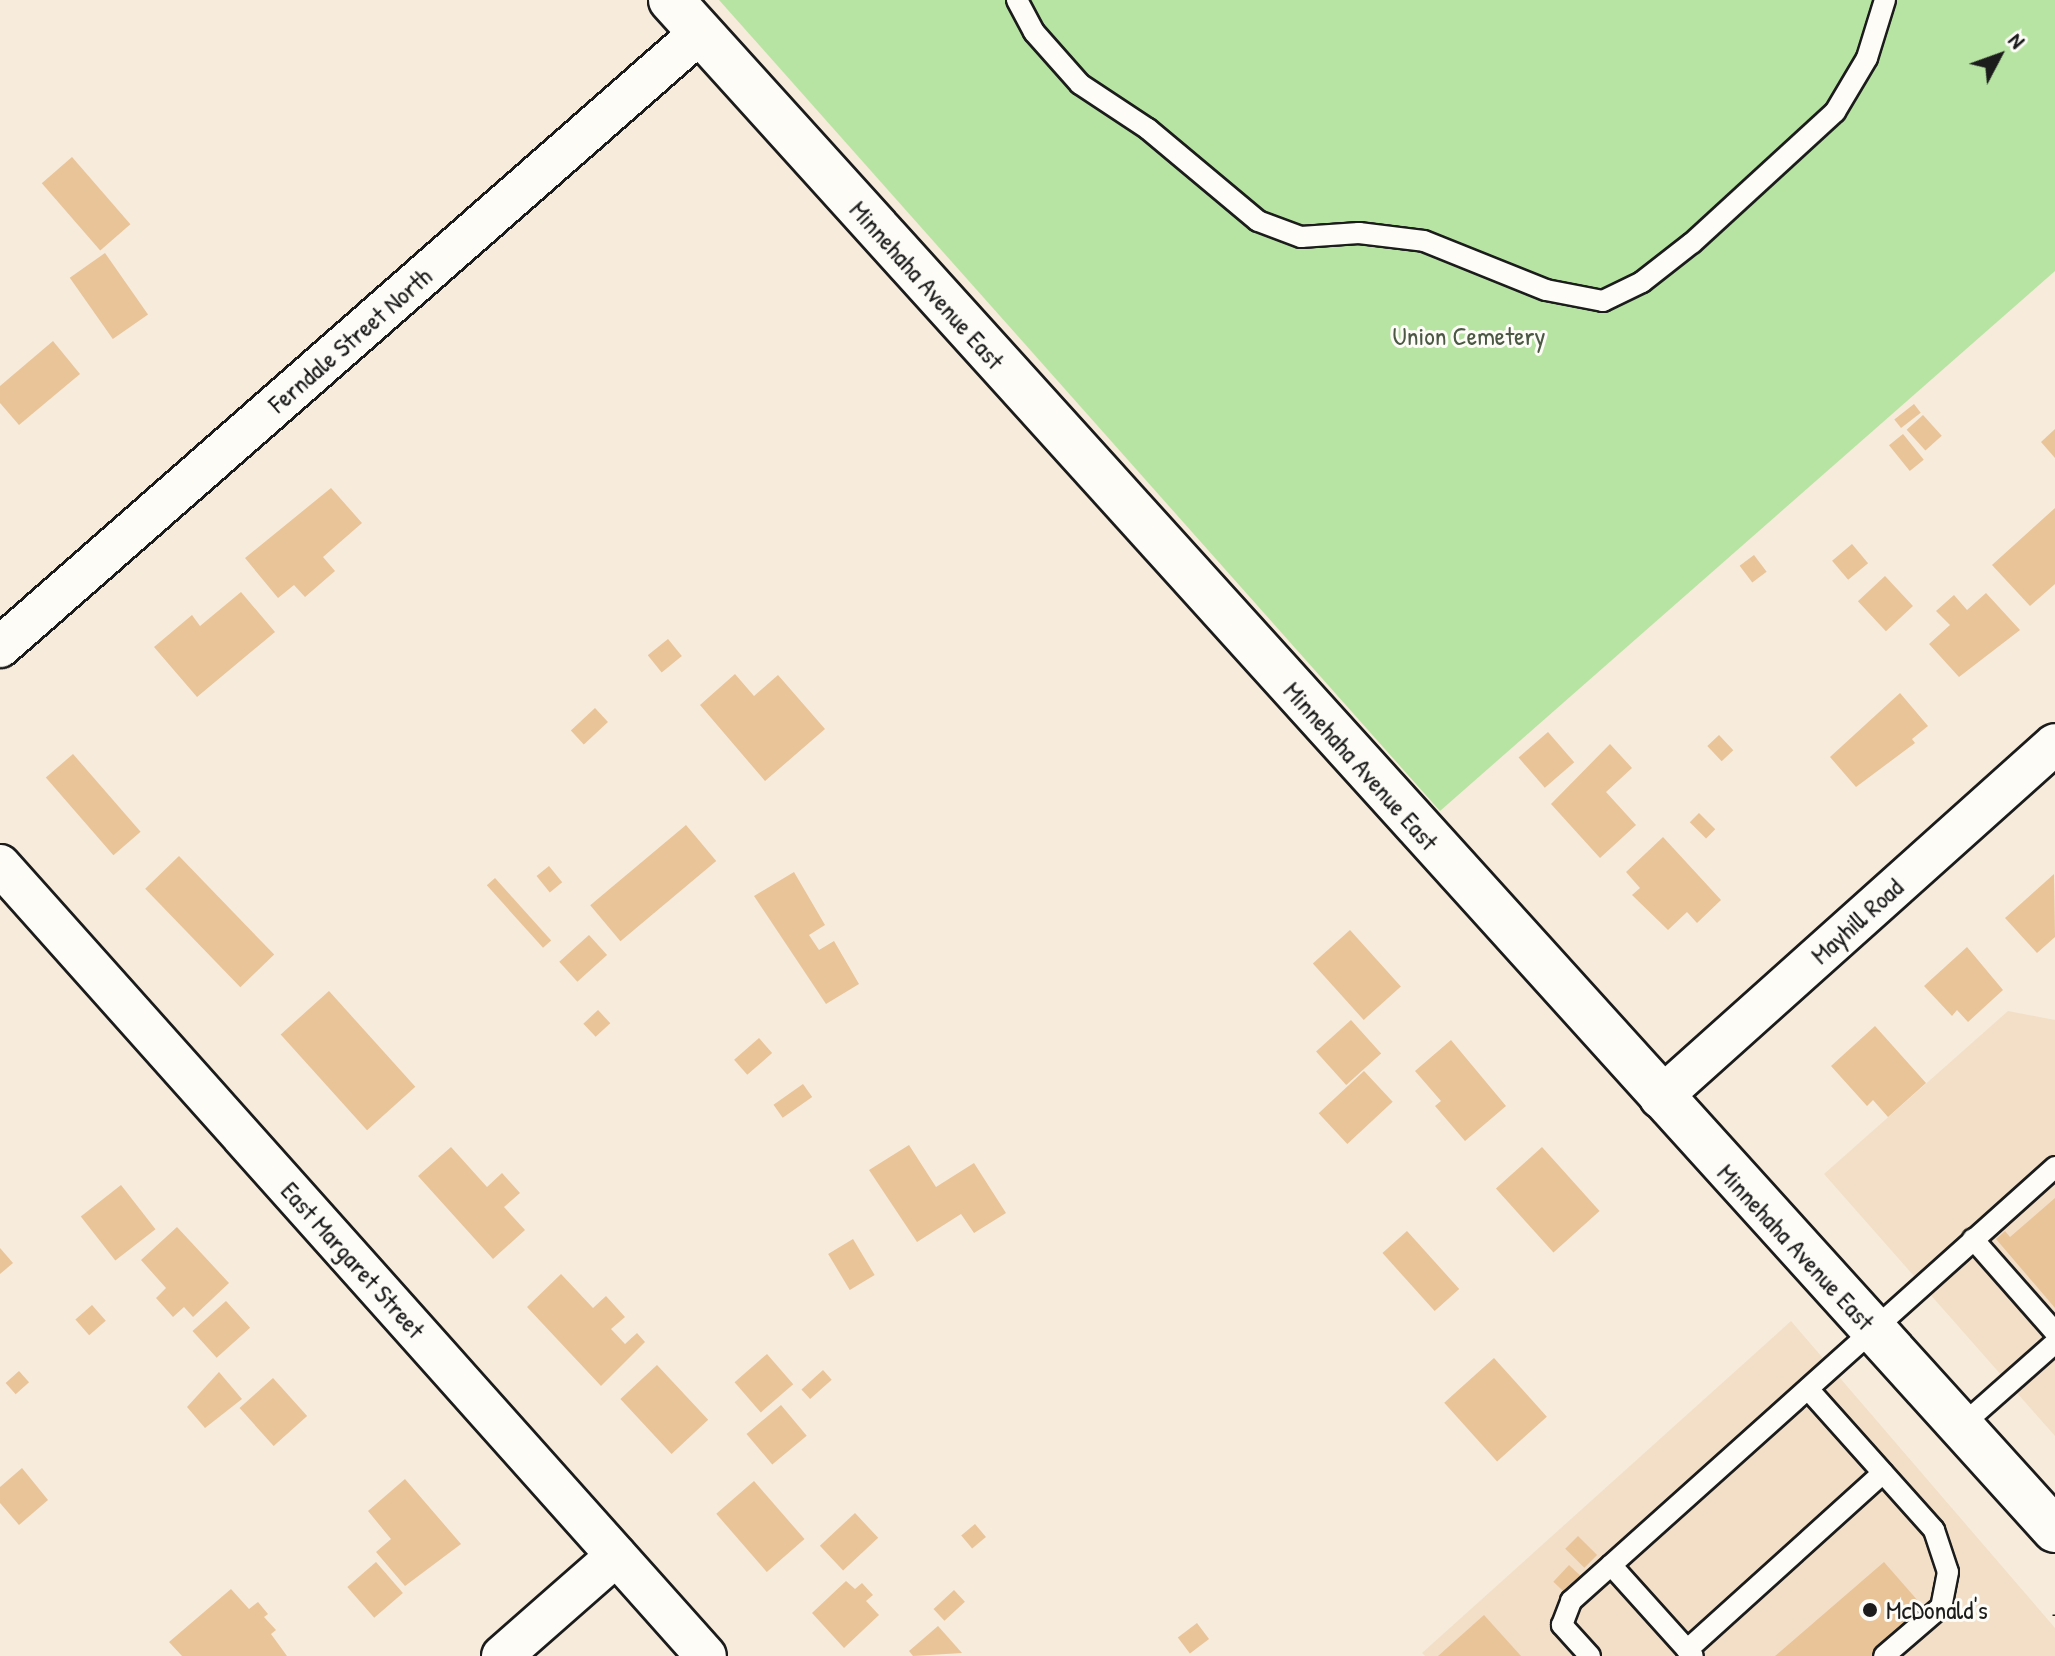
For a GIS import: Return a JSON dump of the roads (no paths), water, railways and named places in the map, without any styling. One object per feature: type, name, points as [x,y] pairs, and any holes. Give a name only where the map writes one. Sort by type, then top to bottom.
[{"type":"main road","name":"Minnehaha Avenue East","points":[[671,0],[1660,1098],[2054,1527]]},
{"type":"street","name":"Ferndale Street North","points":[[0,647],[700,33]]},
{"type":"street","name":"Mayhill Road","points":[[1660,1098],[2055,744]]},
{"type":"street","name":"East Margaret Street","points":[[0,865],[706,1656]]},
{"type":"street","points":[[502,1656],[616,1556]]},
{"type":"lane","points":[[1017,0],[1034,32],[1080,84],[1148,129],[1258,221],[1301,237],[1359,233],[1424,241],[1546,290],[1603,301],[1642,282],[1692,243],[1835,112],[1867,58],[1885,0]]},
{"type":"lane","points":[[1590,1656],[1562,1625],[1571,1601],[1808,1389],[1871,1328],[2055,1167]]},
{"type":"lane","points":[[1973,1239],[2055,1332]]},
{"type":"lane","points":[[1960,1427],[2055,1343]]},
{"type":"lane","points":[[1808,1389],[1934,1530],[1948,1572],[1941,1607],[1884,1656]]},
{"type":"lane","points":[[1611,1565],[1690,1653],[1883,1473]]},
{"type":"place","name":"McDonald's","points":[[1870,1610]]},
{"type":"park label","name":"Union Cemetery","points":[[1469,336]]}]
